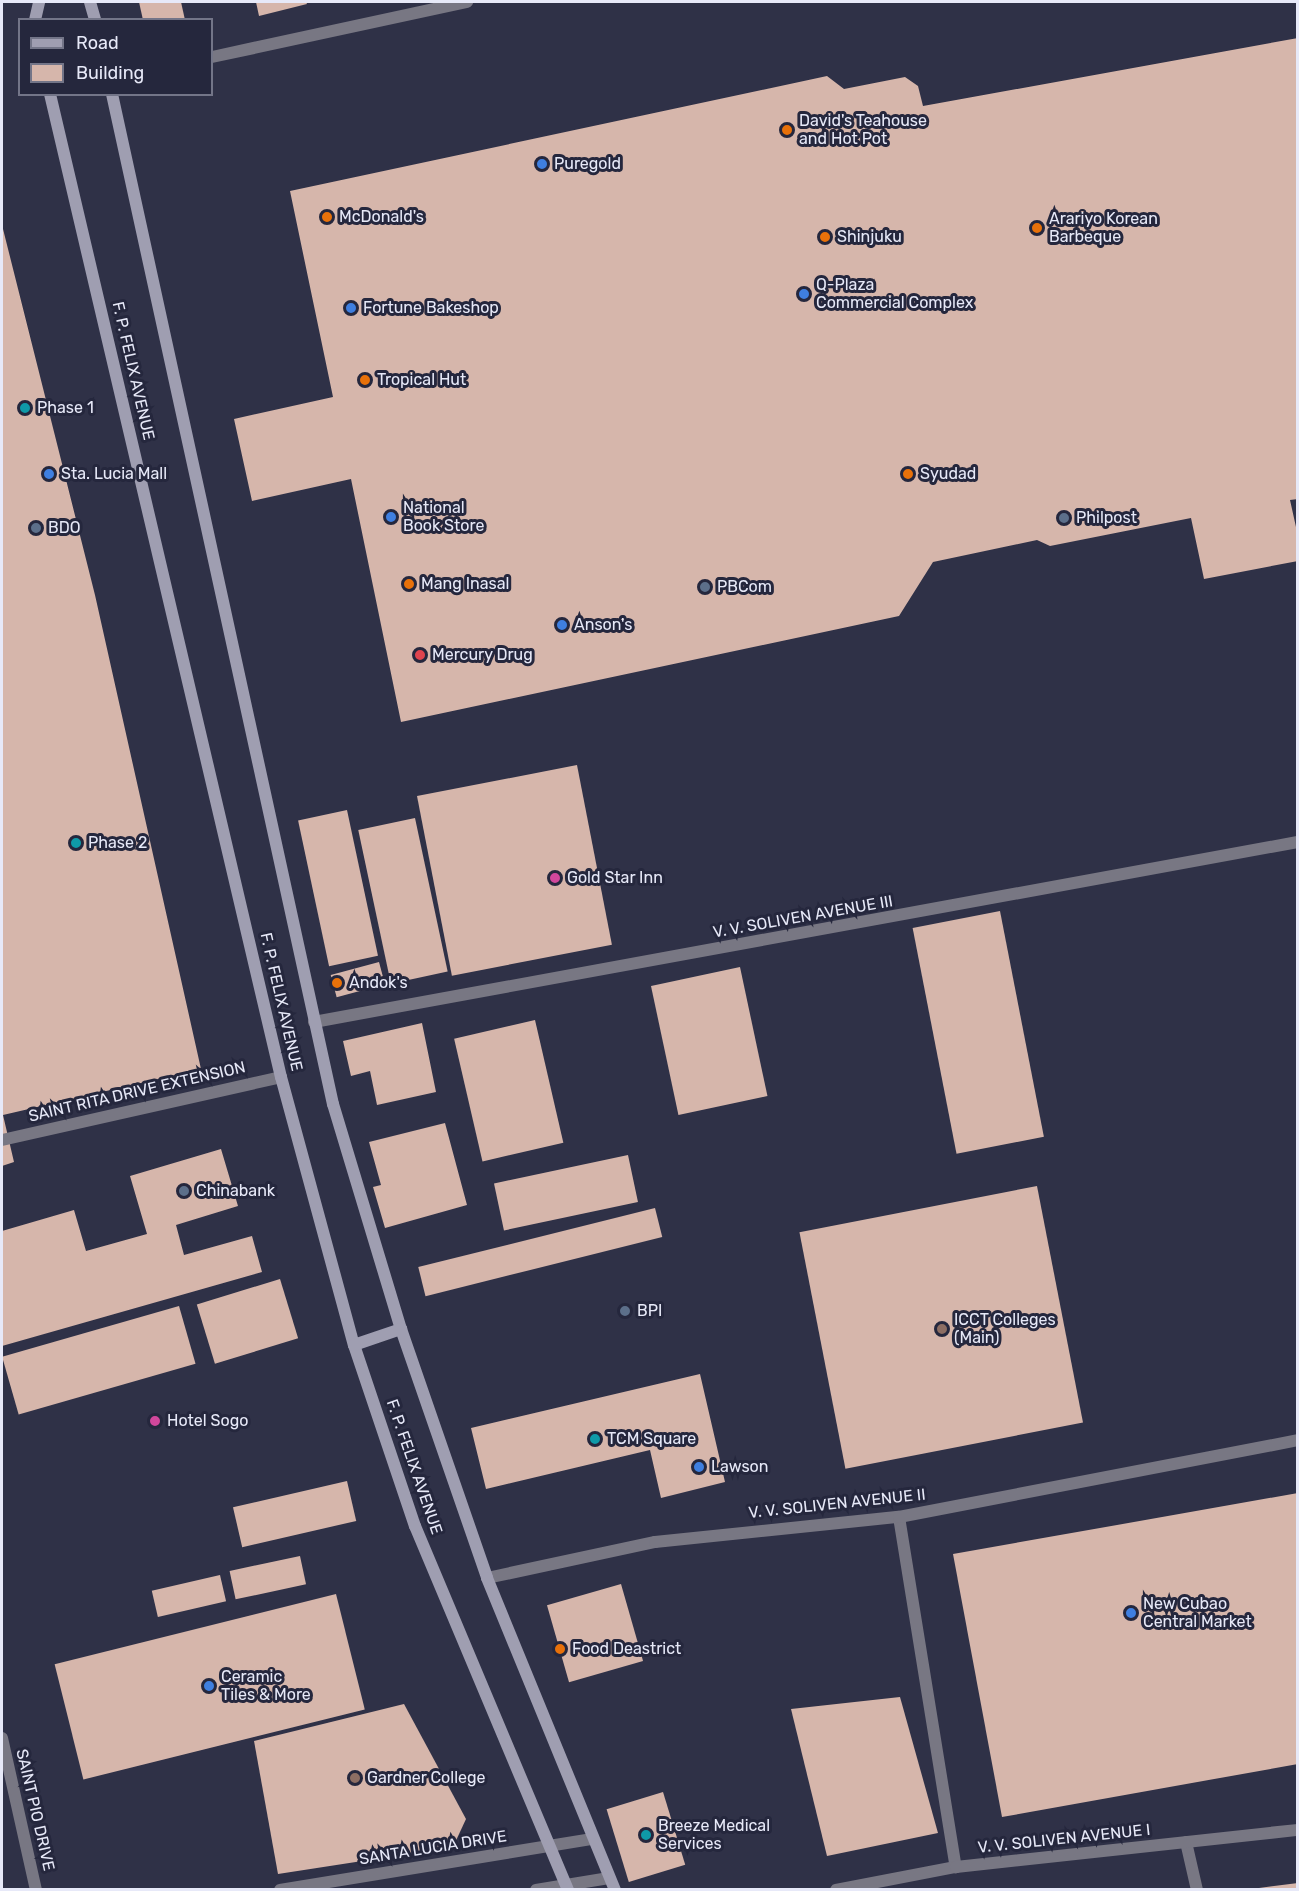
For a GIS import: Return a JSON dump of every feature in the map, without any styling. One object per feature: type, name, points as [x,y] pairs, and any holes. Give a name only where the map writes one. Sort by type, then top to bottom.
[{"type":"main road","points":[[27,2],[33,18]]},
{"type":"main road","points":[[35,18],[39,2]]},
{"type":"main road","points":[[90,2],[94,18]]},
{"type":"main road","name":"F. P. FELIX AVENUE","points":[[51,96],[281,1077],[354,1345],[416,1526],[567,1887]]},
{"type":"main road","name":"F. P. FELIX AVENUE","points":[[112,96],[333,1104],[401,1329],[487,1578],[591,1839],[615,1890]]},
{"type":"main road","points":[[354,1345],[401,1329]]},
{"type":"street","points":[[213,57],[467,2]]},
{"type":"street","name":"V. V. SOLIVEN AVENUE III","points":[[314,1022],[1298,842]]},
{"type":"street","name":"SAINT RITA DRIVE EXTENSION","points":[[2,1140],[281,1077]]},
{"type":"street","name":"V. V. SOLIVEN AVENUE II","points":[[487,1578],[655,1542],[900,1517],[1298,1440]]},
{"type":"street","points":[[900,1517],[956,1867]]},
{"type":"street","name":"SAINT PIO DRIVE","points":[[2,1738],[36,1890]]},
{"type":"street","name":"V. V. SOLIVEN AVENUE I","points":[[836,1890],[956,1867],[1298,1830]]},
{"type":"street","name":"SANTA LUCIA DRIVE","points":[[280,1890],[591,1839]]},
{"type":"street","points":[[1186,1842],[1197,1890]]},
{"type":"street","points":[[536,1890],[567,1887],[609,1878]]},
{"type":"building","points":[[139,2],[181,2],[185,18],[143,18]]},
{"type":"building","points":[[256,2],[306,2],[307,4],[259,16]]},
{"type":"building","name":"Q-Plaza Commercial Complex","points":[[1298,38],[1298,499],[1290,500],[1298,536],[1298,561],[1204,579],[1191,518],[1050,546],[1037,540],[933,562],[899,616],[401,722],[351,479],[252,501],[234,419],[333,397],[290,191],[827,76],[844,89],[905,77],[918,86],[923,106]]},
{"type":"building","name":"Sta. Lucia Mall","points":[[2,225],[95,595],[201,1069],[3,1115],[14,1162],[2,1166]]},
{"type":"building","points":[[577,765],[612,945],[452,976],[417,796]]},
{"type":"building","points":[[347,810],[378,956],[329,966],[298,820]]},
{"type":"building","points":[[415,818],[448,972],[391,984],[358,830]]},
{"type":"building","points":[[1000,911],[1044,1137],[957,1154],[913,928]]},
{"type":"building","points":[[379,962],[385,984],[337,997],[331,975]]},
{"type":"building","points":[[740,967],[767,1096],[678,1115],[651,986]]},
{"type":"building","points":[[535,1020],[563,1143],[482,1161],[454,1039]]},
{"type":"building","points":[[422,1023],[436,1092],[377,1105],[370,1071],[351,1076],[343,1041]]},
{"type":"building","points":[[445,1123],[467,1205],[385,1228],[373,1187],[381,1185],[369,1142]]},
{"type":"building","points":[[221,1149],[238,1206],[176,1225],[184,1255],[252,1236],[262,1272],[2,1346],[2,1231],[74,1210],[86,1251],[147,1234],[130,1176]]},
{"type":"building","points":[[628,1155],[638,1202],[504,1230],[494,1183]]},
{"type":"building","name":"ICCT Colleges (Main)","points":[[1037,1186],[1083,1423],[845,1469],[799,1232]]},
{"type":"building","points":[[655,1208],[662,1237],[426,1296],[418,1267]]},
{"type":"building","points":[[280,1279],[298,1338],[215,1364],[197,1304]]},
{"type":"building","points":[[179,1306],[196,1364],[19,1414],[2,1357]]},
{"type":"building","name":"TCM Square","points":[[700,1374],[725,1482],[661,1498],[650,1450],[486,1489],[471,1428]]},
{"type":"building","points":[[347,1481],[356,1521],[242,1547],[233,1507]]},
{"type":"building","name":"New Cubao Central Market","points":[[1298,1493],[1298,1764],[1002,1817],[953,1554]]},
{"type":"building","points":[[300,1556],[306,1584],[236,1599],[230,1571]]},
{"type":"building","points":[[220,1575],[226,1601],[158,1617],[152,1591]]},
{"type":"building","points":[[621,1584],[643,1661],[569,1682],[547,1605]]},
{"type":"building","name":"Ceramic Tiles & More","points":[[336,1594],[365,1709],[83,1780],[55,1664]]},
{"type":"building","points":[[900,1697],[938,1833],[827,1856],[791,1709]]},
{"type":"building","points":[[404,1704],[466,1819],[453,1847],[278,1874],[254,1741]]},
{"type":"building","name":"Breeze Medical Services","points":[[663,1792],[685,1865],[629,1882],[607,1809]]},
{"type":"building","points":[[1298,1883],[1298,1890],[1259,1890],[1259,1888]]},
{"type":"place","name":"David's Teahouse and Hot Pot","points":[[787,130]]},
{"type":"place","name":"Puregold","points":[[542,164]]},
{"type":"place","name":"McDonald's","points":[[327,217]]},
{"type":"place","name":"Arariyo Korean Barbeque","points":[[1037,228]]},
{"type":"place","name":"Shinjuku","points":[[825,237]]},
{"type":"place","name":"Q-Plaza Commercial Complex","points":[[804,294]]},
{"type":"place","name":"Fortune Bakeshop","points":[[351,308]]},
{"type":"place","name":"Tropical Hut","points":[[365,380]]},
{"type":"place","name":"Phase 1","points":[[25,408]]},
{"type":"place","name":"Sta. Lucia Mall","points":[[49,474]]},
{"type":"place","name":"Syudad","points":[[908,474]]},
{"type":"place","name":"National Book Store","points":[[391,517]]},
{"type":"place","name":"Philpost","points":[[1064,518]]},
{"type":"place","name":"BDO","points":[[36,528]]},
{"type":"place","name":"Mang Inasal","points":[[409,584]]},
{"type":"place","name":"PBCom","points":[[705,587]]},
{"type":"place","name":"Anson's","points":[[562,625]]},
{"type":"place","name":"Mercury Drug","points":[[420,655]]},
{"type":"place","name":"Phase 2","points":[[76,843]]},
{"type":"place","name":"Gold Star Inn","points":[[555,878]]},
{"type":"place","name":"Andok's","points":[[337,983]]},
{"type":"place","name":"Chinabank","points":[[184,1191]]},
{"type":"place","name":"BPI","points":[[625,1311]]},
{"type":"place","name":"ICCT Colleges (Main)","points":[[942,1329]]},
{"type":"place","name":"Hotel Sogo","points":[[155,1421]]},
{"type":"place","name":"TCM Square","points":[[595,1439]]},
{"type":"place","name":"Lawson","points":[[699,1467]]},
{"type":"place","name":"New Cubao Central Market","points":[[1131,1613]]},
{"type":"place","name":"Food Deastrict","points":[[560,1649]]},
{"type":"place","name":"Ceramic Tiles & More","points":[[209,1686]]},
{"type":"place","name":"Gardner College","points":[[355,1778]]},
{"type":"place","name":"Breeze Medical Services","points":[[646,1835]]}]
